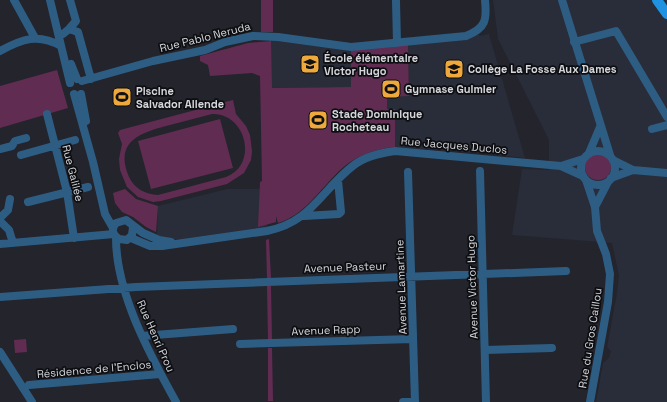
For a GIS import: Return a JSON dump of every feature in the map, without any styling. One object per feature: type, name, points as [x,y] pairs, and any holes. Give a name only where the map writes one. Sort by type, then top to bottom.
[{"type":"main road","points":[[657,0],[667,14]]},
{"type":"street","points":[[14,0],[35,38]]},
{"type":"street","points":[[50,0],[61,46],[78,86]]},
{"type":"street","points":[[0,244],[74,238],[115,230],[112,217],[104,205],[96,173],[78,86],[72,68],[66,32],[53,0]]},
{"type":"street","points":[[66,32],[76,21],[70,0]]},
{"type":"street","name":"Rue Pablo Neruda","points":[[78,86],[93,78],[153,61],[205,50],[226,42],[253,36],[278,37],[351,47],[466,36],[476,32],[485,21],[485,0]]},
{"type":"street","points":[[562,0],[600,127],[615,169],[610,180]]},
{"type":"street","points":[[396,1],[397,43]]},
{"type":"street","points":[[47,39],[53,35],[57,28]]},
{"type":"street","points":[[574,42],[616,31],[667,117]]},
{"type":"street","points":[[66,32],[78,32],[93,78]]},
{"type":"street","points":[[0,51],[21,40],[35,38],[47,39],[61,46]]},
{"type":"street","name":"Rue Galilée","points":[[47,114],[67,192],[74,238]]},
{"type":"street","points":[[652,129],[667,125]]},
{"type":"street","points":[[584,178],[581,167],[600,127]]},
{"type":"street","points":[[0,149],[12,146],[15,141],[26,138]]},
{"type":"street","points":[[20,155],[75,140]]},
{"type":"street","name":"Rue Jacques Duclos","points":[[181,243],[160,240],[133,227],[126,220],[115,230],[128,239],[154,247],[271,230],[282,227],[304,216],[355,164],[369,157],[395,151],[561,166],[599,185],[632,170]]},
{"type":"street","name":"Rue Jacques Duclos","points":[[561,166],[600,151],[632,170],[667,173]]},
{"type":"street","name":"Avenue Victor Hugo","points":[[480,171],[486,402]]},
{"type":"street","name":"Avenue Lamartine","points":[[408,172],[415,402]]},
{"type":"street","name":"Rue du Gros Caillou","points":[[584,178],[596,207],[597,230],[606,254],[610,274],[610,290],[590,402]]},
{"type":"street","points":[[304,216],[339,214],[341,212],[338,180]]},
{"type":"street","name":"Rue du Gros Caillou","points":[[596,207],[610,180]]},
{"type":"street","points":[[28,202],[88,187]]},
{"type":"street","points":[[10,199],[8,210],[0,219],[9,230],[14,243]]},
{"type":"street","points":[[116,253],[133,233],[133,227]]},
{"type":"street","name":"Rue Henri Prou","points":[[115,230],[116,253],[134,317],[160,374],[176,402]]},
{"type":"street","name":"Avenue Pasteur","points":[[0,297],[125,288],[566,271]]},
{"type":"street","points":[[142,336],[233,329]]},
{"type":"street","name":"Avenue Rapp","points":[[240,344],[413,339]]},
{"type":"street","points":[[485,350],[552,348]]},
{"type":"street","points":[[0,352],[3,361],[32,402]]},
{"type":"street","name":"Résidence de l'Enclos","points":[[29,385],[160,374]]},
{"type":"street","points":[[404,402],[415,402]]},
{"type":"shaded area","points":[[261,0],[273,0],[273,32],[261,32]]},
{"type":"shaded area","points":[[493,0],[667,0],[667,402],[596,402],[603,363],[609,358],[611,351],[607,347],[619,276],[612,243],[512,235],[522,169],[549,170],[549,140],[498,39]]},
{"type":"shaded area","name":"Collège La Fosse Aux Dames","points":[[476,32],[480,36],[489,34],[525,158],[481,153],[395,147],[395,109],[387,109],[387,96],[409,96],[408,43]]},
{"type":"shaded area","name":"École élémentaire Victor Hugo","points":[[269,36],[351,47],[351,87],[270,88]]},
{"type":"shaded area","points":[[271,41],[272,88],[351,87],[351,47],[408,43],[409,96],[387,97],[387,109],[395,109],[395,147],[372,152],[350,162],[338,172],[303,209],[295,215],[278,223],[276,216],[276,222],[258,227],[260,182],[262,181],[260,76],[252,73],[210,76],[208,65],[200,61],[200,56],[248,43]]},
{"type":"shaded area","points":[[57,70],[68,108],[0,128],[0,86]]},
{"type":"shaded area","points":[[233,100],[236,114],[246,126],[250,135],[252,151],[251,160],[244,173],[227,184],[153,202],[138,197],[127,187],[120,170],[119,159],[122,144],[118,133],[120,130]],"holes":[[[212,114],[224,116],[233,122],[240,130],[244,140],[245,151],[243,162],[236,171],[226,177],[158,195],[137,188],[131,181],[125,164],[125,154],[128,146],[133,140],[150,131]]]},
{"type":"shaded area","points":[[220,119],[233,168],[151,189],[138,141]]},
{"type":"shaded area","points":[[598,154],[607,158],[611,167],[607,176],[598,180],[589,176],[585,167],[589,158]]},
{"type":"shaded area","points":[[125,189],[136,199],[158,206],[156,232],[146,227],[133,217],[122,212],[115,203],[113,193]]},
{"type":"shaded area","points":[[227,189],[266,189],[267,228],[182,240],[167,239],[157,235],[158,206]]},
{"type":"shaded area","points":[[269,239],[271,278],[267,279],[266,240]]},
{"type":"shaded area","points":[[267,286],[271,286],[272,340],[268,340]]},
{"type":"shaded area","points":[[26,339],[27,352],[15,353],[14,340]]},
{"type":"shaded area","points":[[268,348],[272,348],[273,401],[268,401]]},
{"type":"place","name":"École élémentaire Victor Hugo","points":[[310,64]]},
{"type":"place","name":"Collège La Fosse Aux Dames","points":[[454,69]]},
{"type":"place","name":"Gymnase Guimier","points":[[391,89]]},
{"type":"place","name":"Piscine Salvador Allende","points":[[122,97]]},
{"type":"place","name":"Stade Dominique Rocheteau","points":[[318,120]]}]
